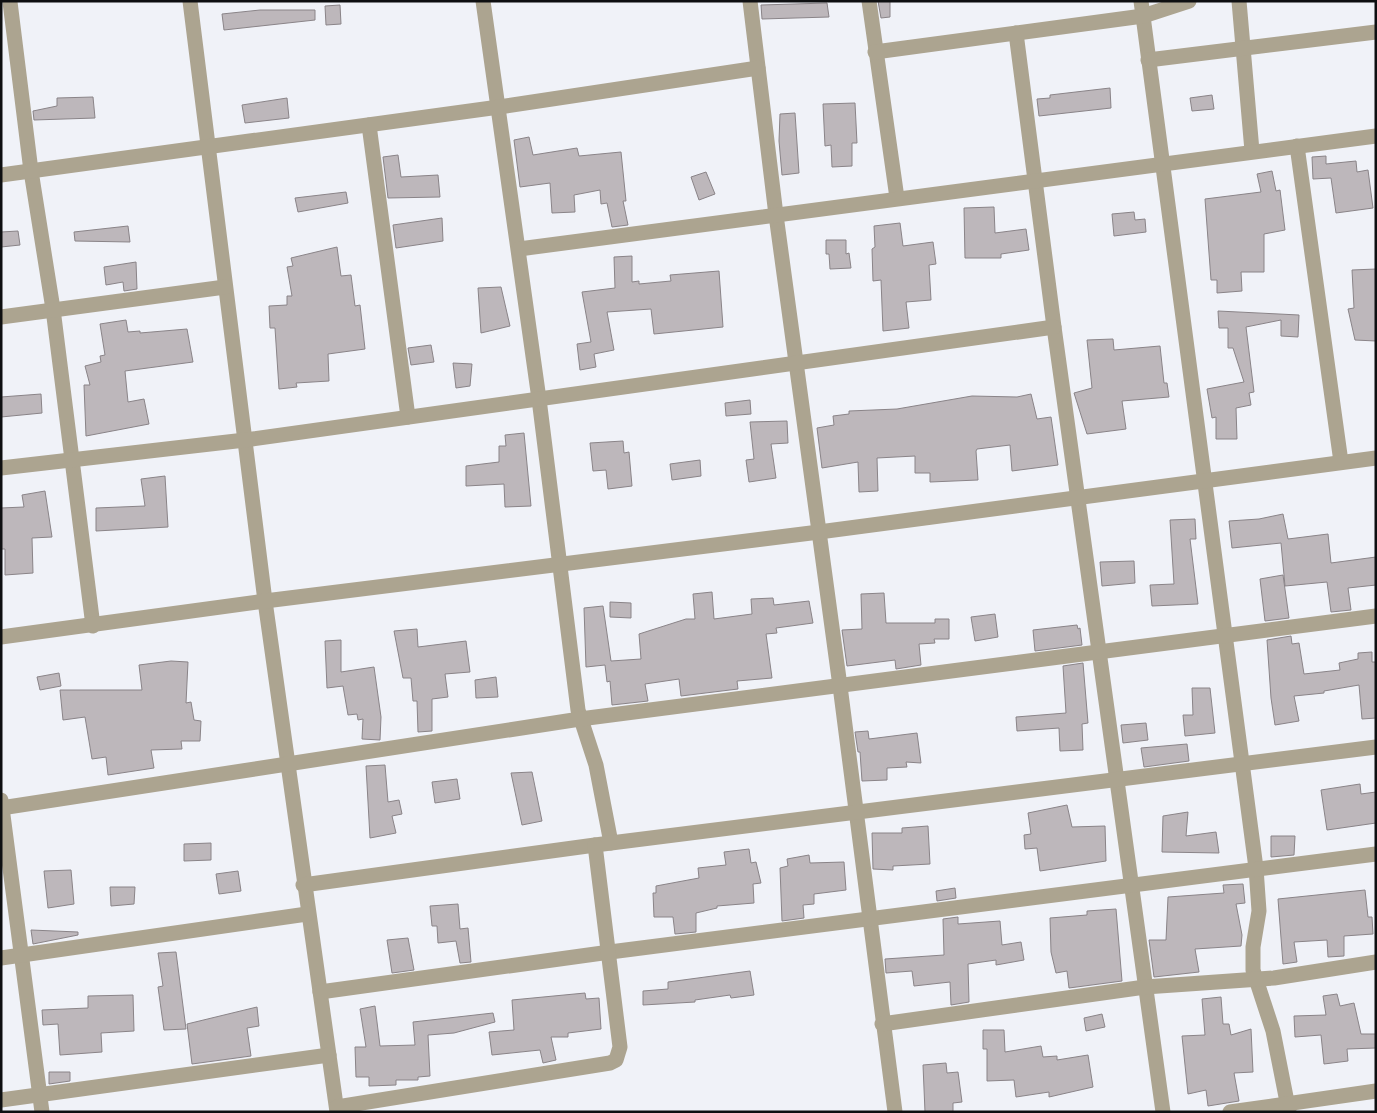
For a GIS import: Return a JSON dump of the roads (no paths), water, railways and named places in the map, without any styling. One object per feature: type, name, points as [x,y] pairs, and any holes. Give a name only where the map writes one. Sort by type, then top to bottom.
[{"type":"street","points":[[190,1],[265,601],[307,914],[337,1109],[616,1060],[620,1047],[610,952],[595,845]]},
{"type":"street","points":[[483,1],[519,249],[580,719],[596,765],[611,843]]},
{"type":"street","points":[[750,1],[776,215],[840,686],[882,1024],[895,1112]]},
{"type":"street","points":[[869,1],[898,198]]},
{"type":"street","points":[[875,52],[1016,33],[1189,1]]},
{"type":"street","points":[[1239,1],[1252,151]]},
{"type":"street","points":[[9,2],[31,171],[53,310],[93,626]]},
{"type":"street","points":[[1142,9],[1161,163],[1244,765],[1256,868],[1259,911],[1252,960],[1255,979],[1271,1022],[1288,1107]]},
{"type":"street","points":[[1148,60],[1376,32]]},
{"type":"street","points":[[1016,33],[1054,327],[1079,496],[1163,1112]]},
{"type":"street","points":[[1,174],[499,107],[758,68]]},
{"type":"street","points":[[368,125],[408,417]]},
{"type":"street","points":[[519,249],[1376,136]]},
{"type":"street","points":[[1296,146],[1341,462]]},
{"type":"street","points":[[1,317],[225,287]]},
{"type":"street","points":[[1,468],[245,440],[1054,327]]},
{"type":"street","points":[[1,638],[265,601],[559,566],[1204,479],[1376,458]]},
{"type":"street","points":[[42,1112],[20,955],[2,805],[287,765],[580,719],[1376,616]]},
{"type":"street","points":[[303,885],[595,845],[1376,747]]},
{"type":"street","points":[[320,992],[869,918],[1376,854]]},
{"type":"street","points":[[1,958],[307,914]]},
{"type":"street","points":[[882,1024],[1145,987],[1255,979],[1376,962]]},
{"type":"street","points":[[1,1100],[328,1055]]},
{"type":"street","points":[[1230,1112],[1288,1107],[1376,1091]]}]
